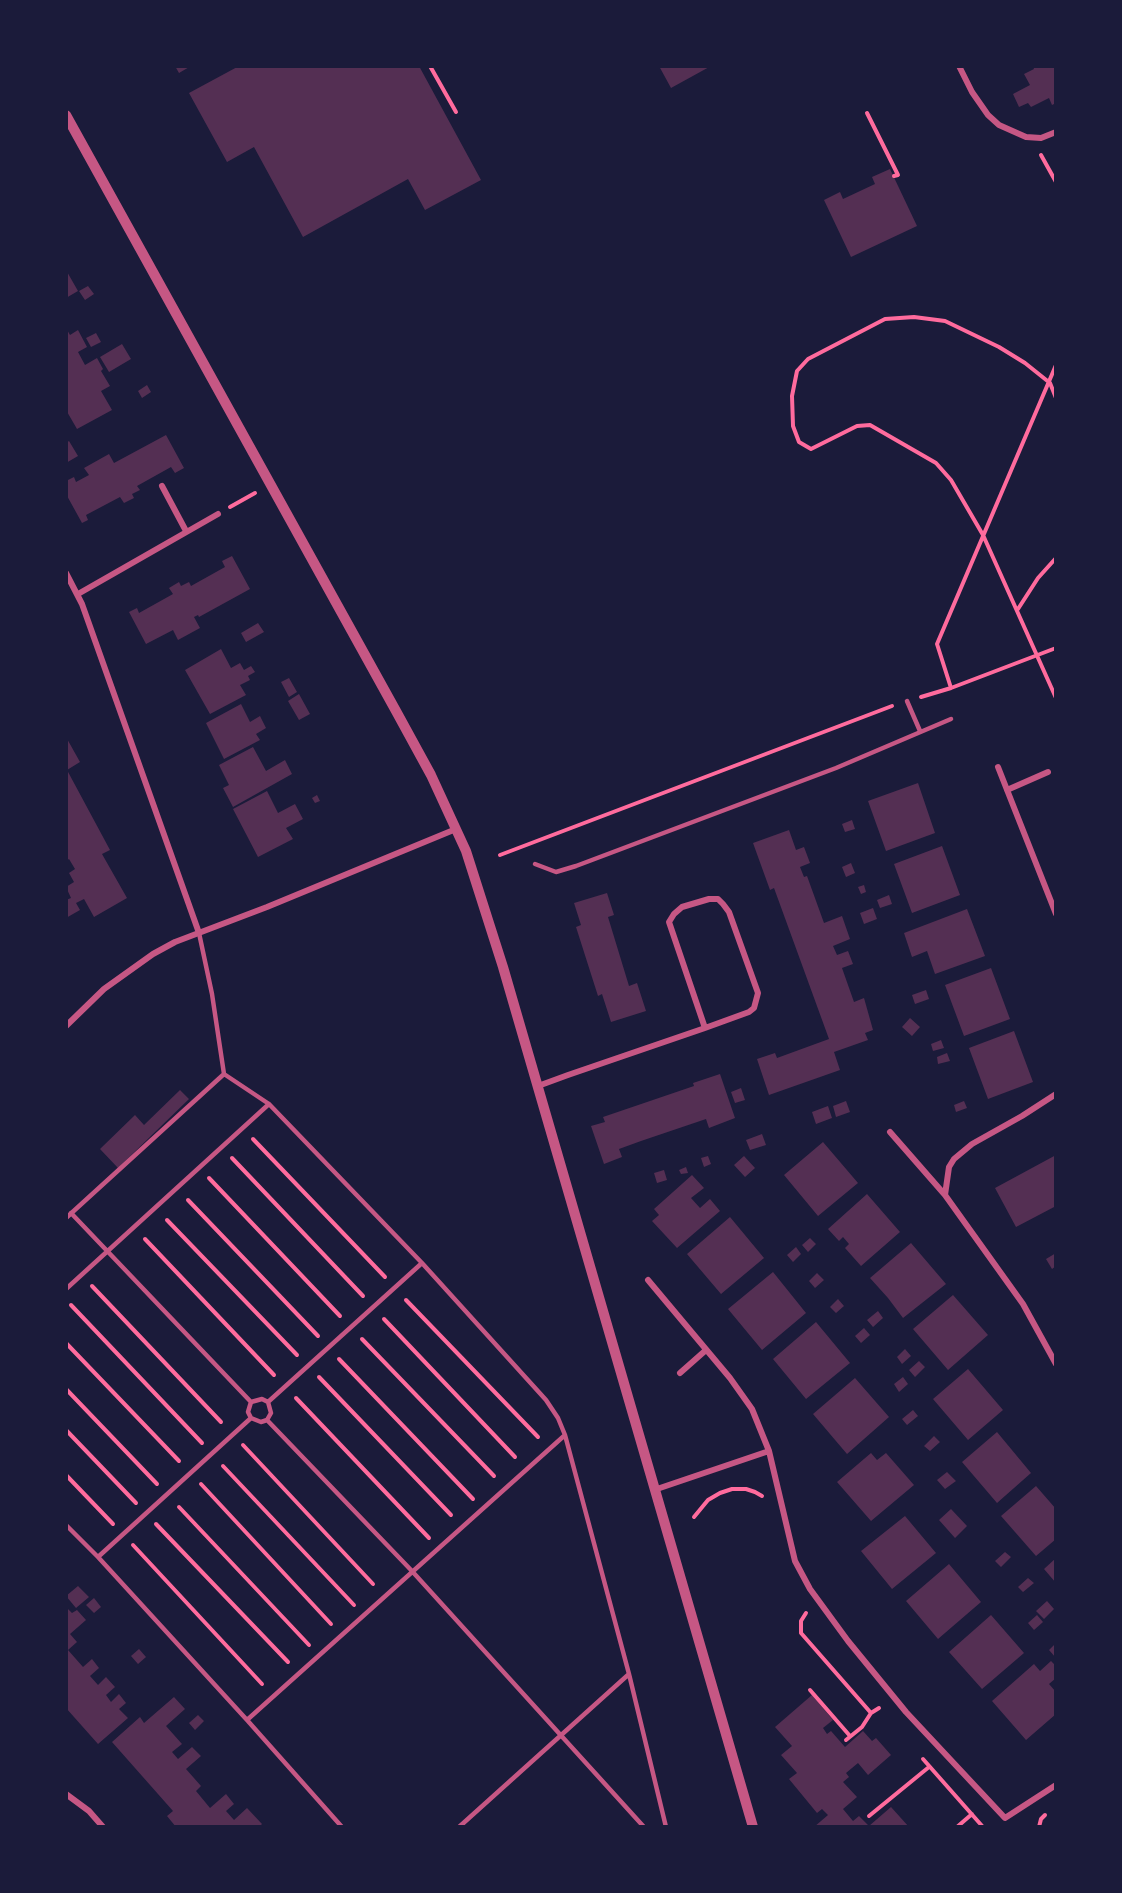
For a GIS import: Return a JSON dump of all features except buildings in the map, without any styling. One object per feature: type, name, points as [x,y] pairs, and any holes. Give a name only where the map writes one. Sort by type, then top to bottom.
[{"type":"street","points":[[958,66],[988,116],[999,125],[1026,137],[1041,138],[1056,132]]},
{"type":"street","points":[[66,115],[426,765],[466,851],[500,956],[753,1827]]},
{"type":"street","points":[[162,486],[186,531]]},
{"type":"street","points":[[78,594],[218,514]]},
{"type":"street","points":[[66,573],[78,594],[199,933]]},
{"type":"street","points":[[998,767],[1056,914]]},
{"type":"street","points":[[1007,790],[1048,772]]},
{"type":"street","points":[[66,1026],[104,988],[153,954],[199,933],[279,903],[456,829]]},
{"type":"street","points":[[538,1086],[705,1028],[749,1012],[756,1003],[758,993],[729,912],[718,899],[709,899],[682,907],[669,922],[705,1028]]},
{"type":"street","points":[[945,1195],[949,1167],[954,1159],[972,1144],[1056,1094]]},
{"type":"street","points":[[890,1132],[945,1195],[1023,1304],[1056,1364]]},
{"type":"street","points":[[648,1280],[730,1378],[752,1409],[769,1451],[782,1499],[788,1536],[800,1569],[810,1589],[841,1632],[906,1712],[1005,1818],[1056,1785]]},
{"type":"street","points":[[680,1373],[706,1350]]},
{"type":"street","points":[[654,1491],[769,1451]]},
{"type":"street","points":[[66,1794],[89,1811],[103,1827]]},
{"type":"lane","points":[[907,701],[920,731]]},
{"type":"lane","points":[[536,864],[556,872],[576,866],[836,768],[951,719]]},
{"type":"lane","points":[[199,933],[225,1074],[269,1104],[422,1263],[546,1400],[558,1418],[565,1435],[666,1827]]},
{"type":"lane","points":[[66,1218],[225,1074]]},
{"type":"lane","points":[[66,1289],[269,1104]]},
{"type":"lane","points":[[71,1213],[251,1402]]},
{"type":"lane","points":[[268,1402],[422,1263]]},
{"type":"lane","points":[[262,1399],[268,1402],[271,1413],[267,1420],[261,1422],[251,1418],[248,1412],[251,1402],[262,1399]]},
{"type":"lane","points":[[98,1557],[251,1418]]},
{"type":"lane","points":[[267,1420],[411,1570],[644,1827]]},
{"type":"lane","points":[[247,1720],[411,1570],[565,1435]]},
{"type":"lane","points":[[66,1525],[247,1720],[342,1827]]},
{"type":"lane","points":[[459,1827],[628,1674]]},
{"type":"path","points":[[430,66],[456,112]]},
{"type":"path","points":[[867,113],[898,175],[894,176]]},
{"type":"path","points":[[1041,155],[1056,182]]},
{"type":"path","points":[[1056,398],[1050,383],[1025,363],[975,334],[945,321],[914,317],[885,319],[808,359],[797,371],[792,396],[794,426],[799,442],[811,449],[857,426],[870,424],[936,463],[961,495],[983,534],[1056,698]]},
{"type":"path","points":[[951,688],[937,644],[1056,365]]},
{"type":"path","points":[[218,514],[272,484]]},
{"type":"path","points":[[1017,610],[1038,578],[1056,558]]},
{"type":"path","points":[[500,855],[907,701],[951,688],[1056,648]]},
{"type":"path","points":[[66,1343],[340,1634]]},
{"type":"path","points":[[66,1389],[318,1655]]},
{"type":"path","points":[[66,1430],[298,1673]]},
{"type":"path","points":[[66,1474],[273,1696]]},
{"type":"path","points":[[810,1690],[850,1736]]},
{"type":"path","points":[[846,1740],[862,1727],[871,1713]]},
{"type":"path","points":[[869,1816],[929,1767]]},
{"type":"path","points":[[1038,1827],[1041,1819],[1048,1813]]},
{"type":"path","points":[[957,1827],[972,1814]]}]
